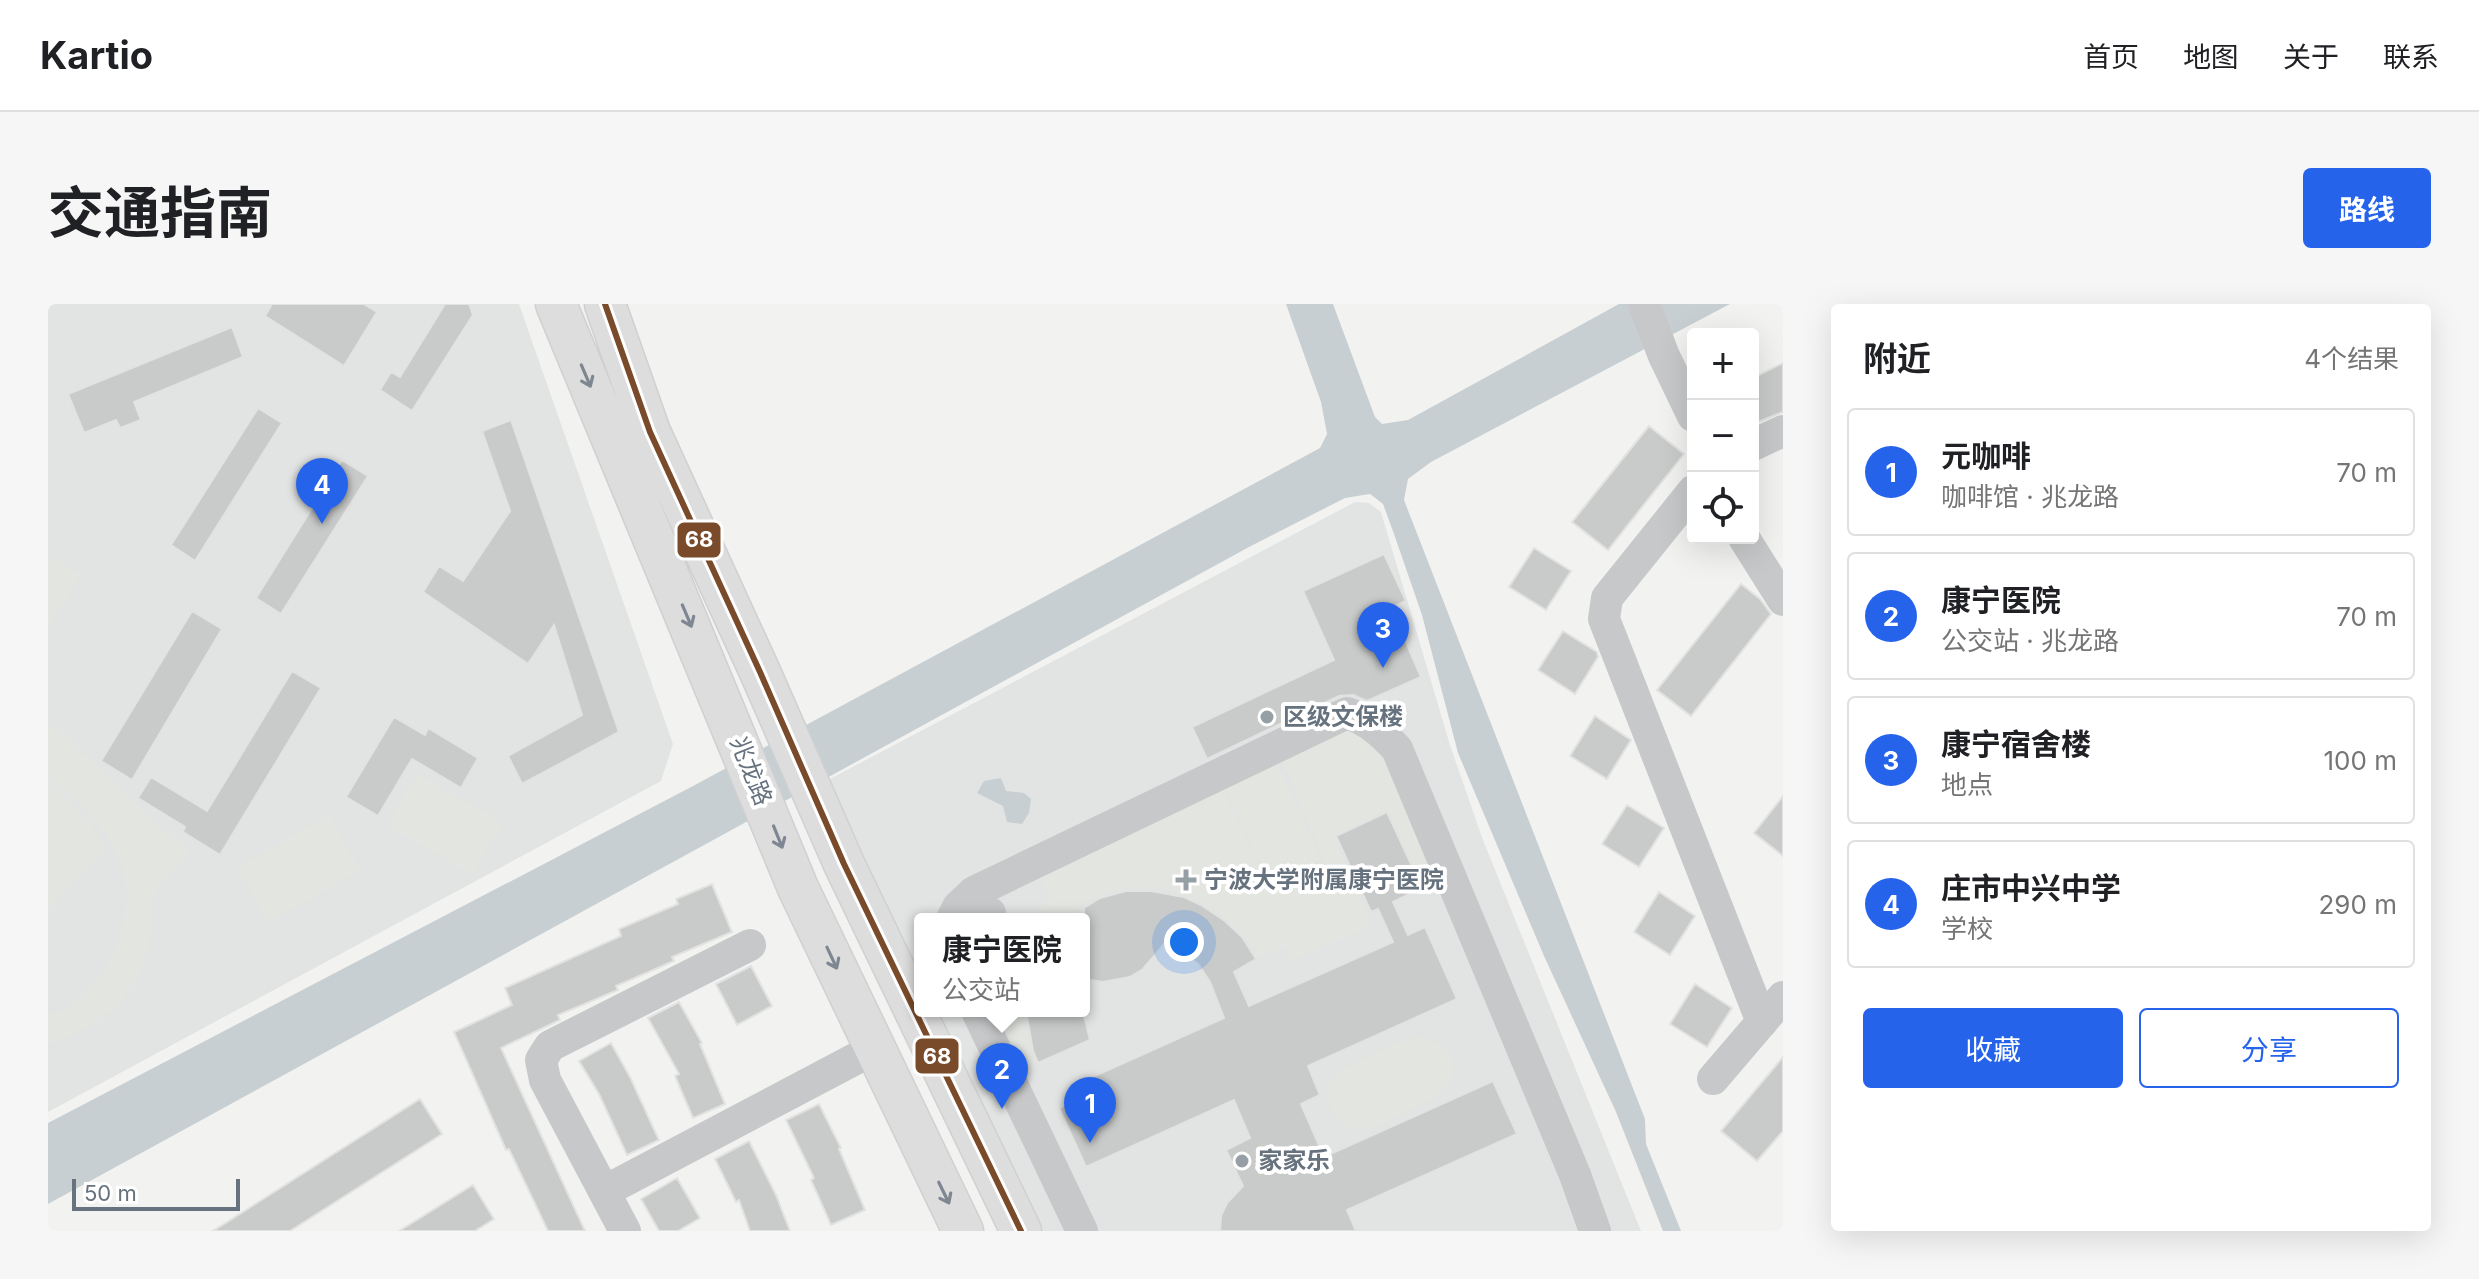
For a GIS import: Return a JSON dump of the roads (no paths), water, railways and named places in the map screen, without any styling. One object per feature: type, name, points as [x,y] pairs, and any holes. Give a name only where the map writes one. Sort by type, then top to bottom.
[{"type":"main road","name":"兆龙路","points":[[556,304],[798,888],[963,1231]]},
{"type":"main road","points":[[605,304],[650,432],[844,864],[914,1009]]},
{"type":"main road","points":[[918,1017],[1021,1231]]},
{"type":"lane","points":[[1644,304],[1687,404]]},
{"type":"lane","points":[[1759,442],[1783,431]]},
{"type":"lane","points":[[1687,498],[1607,598],[1604,619],[1762,1022]]},
{"type":"lane","points":[[1748,544],[1783,600]]},
{"type":"lane","points":[[955,913],[974,892],[1347,713],[1359,717],[1378,729],[1397,749],[1570,1161],[1595,1231]]},
{"type":"lane","points":[[625,1231],[545,1080],[541,1060],[550,1046],[750,945]]},
{"type":"lane","points":[[1713,1079],[1783,997]]},
{"type":"lane","points":[[980,1017],[1082,1231]]},
{"type":"lane","points":[[605,1191],[874,1049]]},
{"type":"place","name":"庄市中兴中学","points":[[322,524]]},
{"type":"place","name":"康宁宿舍楼","points":[[1383,668]]},
{"type":"place","name":"区级文保楼","points":[[1267,717]]},
{"type":"place","name":"宁波大学附属康宁医院","points":[[1186,880]]},
{"type":"place","name":"康宁医院","points":[[1002,1109]]},
{"type":"place","name":"元咖啡","points":[[1090,1143]]},
{"type":"place","name":"家家乐","points":[[1242,1161]]}]
